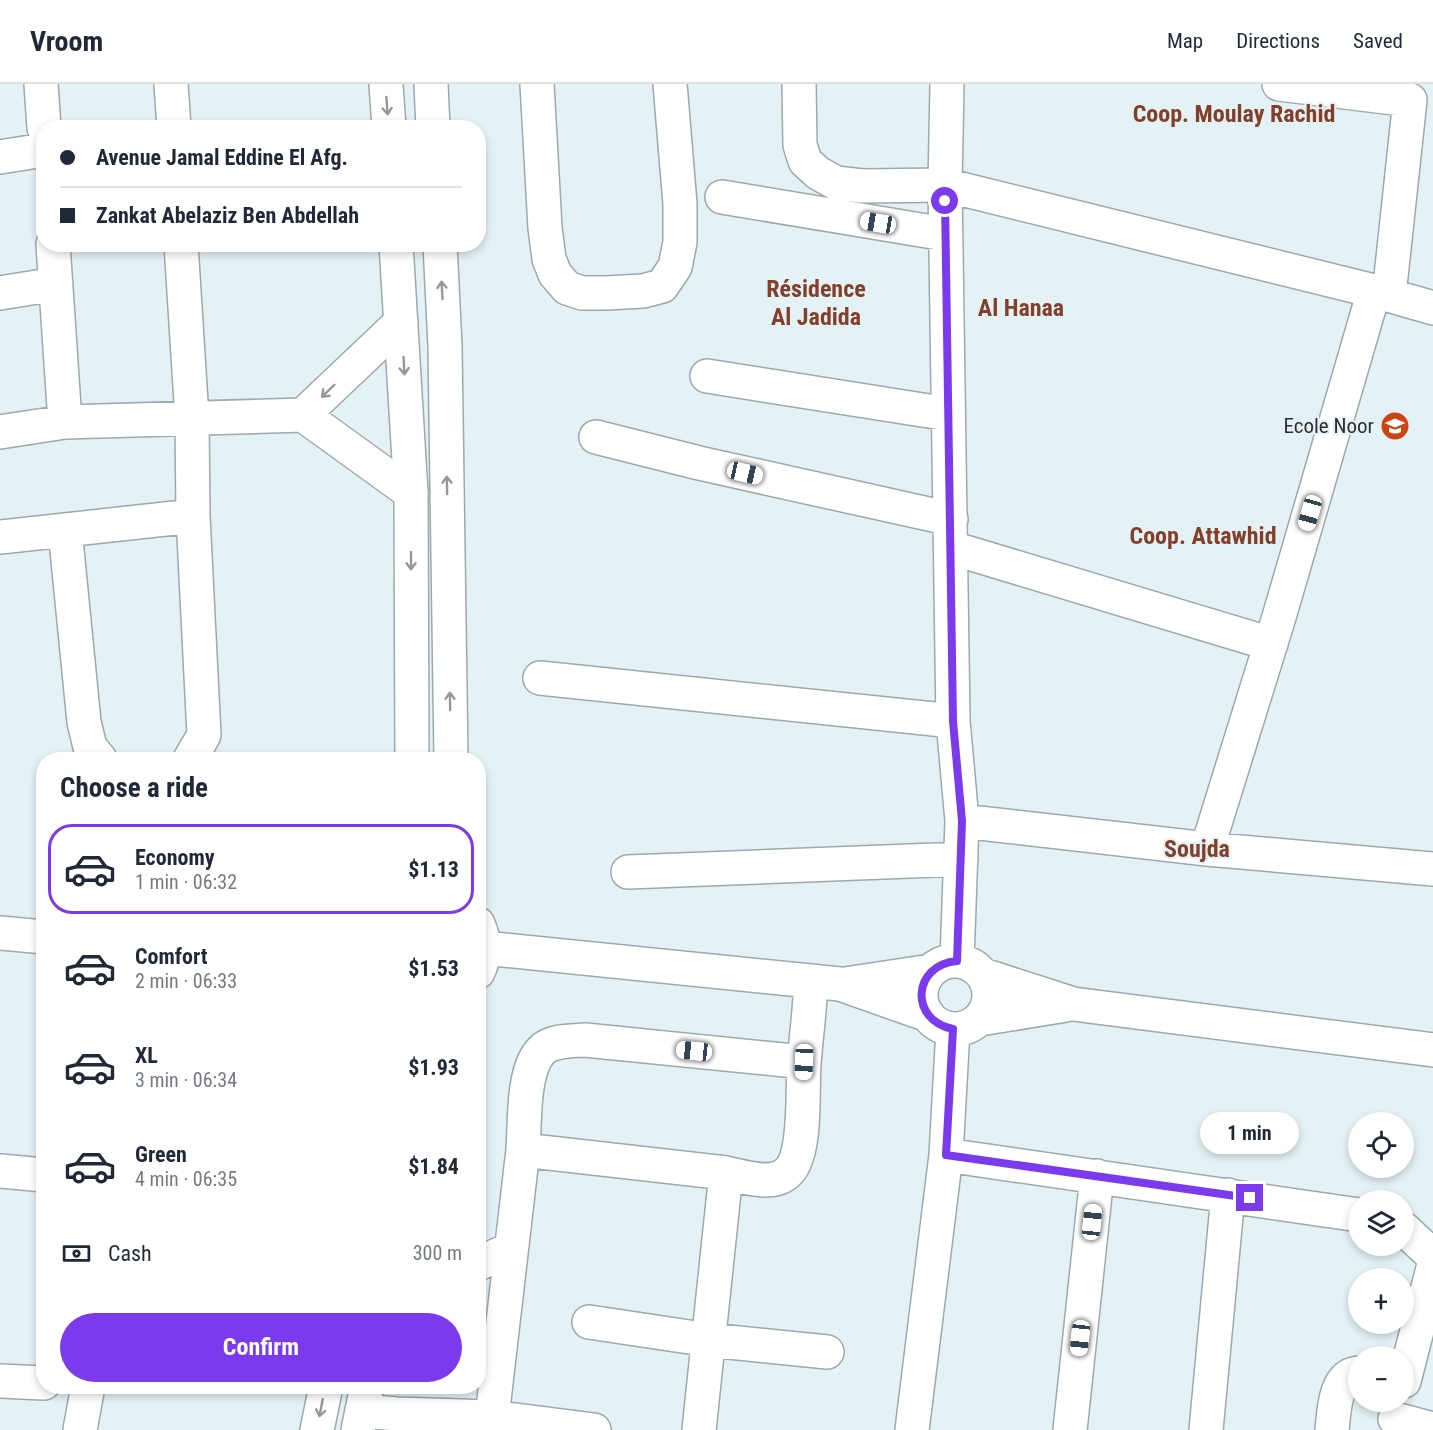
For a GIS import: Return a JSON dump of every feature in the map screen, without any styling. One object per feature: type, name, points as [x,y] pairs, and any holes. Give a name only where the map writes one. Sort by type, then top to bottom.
[{"type":"street","points":[[41,84],[43,120]]},
{"type":"street","points":[[171,84],[173,120]]},
{"type":"street","points":[[386,84],[388,120]]},
{"type":"street","points":[[430,84],[432,120]]},
{"type":"street","points":[[537,84],[545,228],[549,259],[555,274],[567,288],[582,293],[606,293],[643,291],[662,286],[675,267],[680,242],[680,204],[670,84]]},
{"type":"street","points":[[800,84],[800,145],[805,161],[818,174],[836,183],[862,186],[945,185],[1381,293],[1433,308]]},
{"type":"street","points":[[947,84],[945,234],[953,721],[962,821],[957,969]]},
{"type":"street","points":[[1207,849],[1381,293],[1421,101],[1279,84]]},
{"type":"street","points":[[0,157],[36,151]]},
{"type":"street","points":[[722,197],[945,234]]},
{"type":"street","points":[[54,252],[65,422]]},
{"type":"street","points":[[182,252],[192,418],[193,516],[204,735],[194,752]]},
{"type":"street","points":[[397,252],[411,493],[412,752]]},
{"type":"street","points":[[440,252],[445,346],[451,752]]},
{"type":"street","points":[[0,293],[56,284]]},
{"type":"street","points":[[303,415],[401,322]]},
{"type":"street","points":[[707,376],[948,414]]},
{"type":"street","points":[[0,432],[65,422],[303,415],[411,493]]},
{"type":"street","points":[[596,437],[951,533],[1271,644]]},
{"type":"street","points":[[0,537],[193,516]]},
{"type":"street","points":[[65,530],[84,723],[90,747],[94,752]]},
{"type":"street","points":[[540,678],[953,721]]},
{"type":"street","points":[[962,821],[1207,849],[1433,869]]},
{"type":"street","points":[[628,872],[961,860]]},
{"type":"street","points":[[0,933],[36,936]]},
{"type":"street","points":[[486,949],[825,983],[954,1021],[1073,1004]]},
{"type":"street","points":[[954,1021],[923,1007],[922,988],[957,969]]},
{"type":"street","points":[[954,1021],[989,1002],[989,993],[957,969]]},
{"type":"street","points":[[825,983],[957,969],[1073,1004],[1433,1050]]},
{"type":"street","points":[[523,1150],[726,1173],[759,1180],[775,1179],[789,1172],[797,1156],[801,1137],[804,1062],[808,1028],[825,983]]},
{"type":"street","points":[[912,1430],[946,1155],[954,1021]]},
{"type":"street","points":[[492,1417],[523,1150],[526,1097],[532,1067],[542,1050],[559,1041],[585,1040],[804,1062]]},
{"type":"street","points":[[946,1155],[1348,1213]]},
{"type":"street","points":[[0,1171],[36,1174]]},
{"type":"street","points":[[699,1430],[726,1173]]},
{"type":"street","points":[[1070,1430],[1097,1176]]},
{"type":"street","points":[[1206,1430],[1228,1195]]},
{"type":"street","points":[[1414,1238],[1433,1256]]},
{"type":"street","points":[[486,1260],[510,1250]]},
{"type":"street","points":[[1413,1346],[1433,1268]]},
{"type":"street","points":[[589,1322],[709,1340],[827,1352]]},
{"type":"street","points":[[1332,1430],[1337,1394],[1348,1378]]},
{"type":"street","points":[[0,1382],[36,1383]]},
{"type":"street","points":[[80,1430],[86,1394]]},
{"type":"street","points":[[317,1430],[324,1394]]},
{"type":"street","points":[[362,1409],[397,1414],[492,1417],[594,1430]]},
{"type":"street","points":[[1395,1417],[1433,1429]]},
{"type":"place","name":"Ecole Noor","points":[[1395,426]]},
{"type":"district","name":"Coop. Moulay Rachid","points":[[1234,114]]},
{"type":"district","name":"Résidence Al Jadida","points":[[816,303]]},
{"type":"district","name":"Al Hanaa","points":[[1021,308]]},
{"type":"district","name":"Coop. Attawhid","points":[[1203,536]]},
{"type":"district","name":"Soujda","points":[[1197,849]]},
{"type":"route","points":[[945,201],[953,721],[962,821],[961,889],[957,961],[939,965],[931,971],[922,988],[921,997],[928,1015],[943,1027],[953,1029],[946,1155],[1250,1198]]}]
